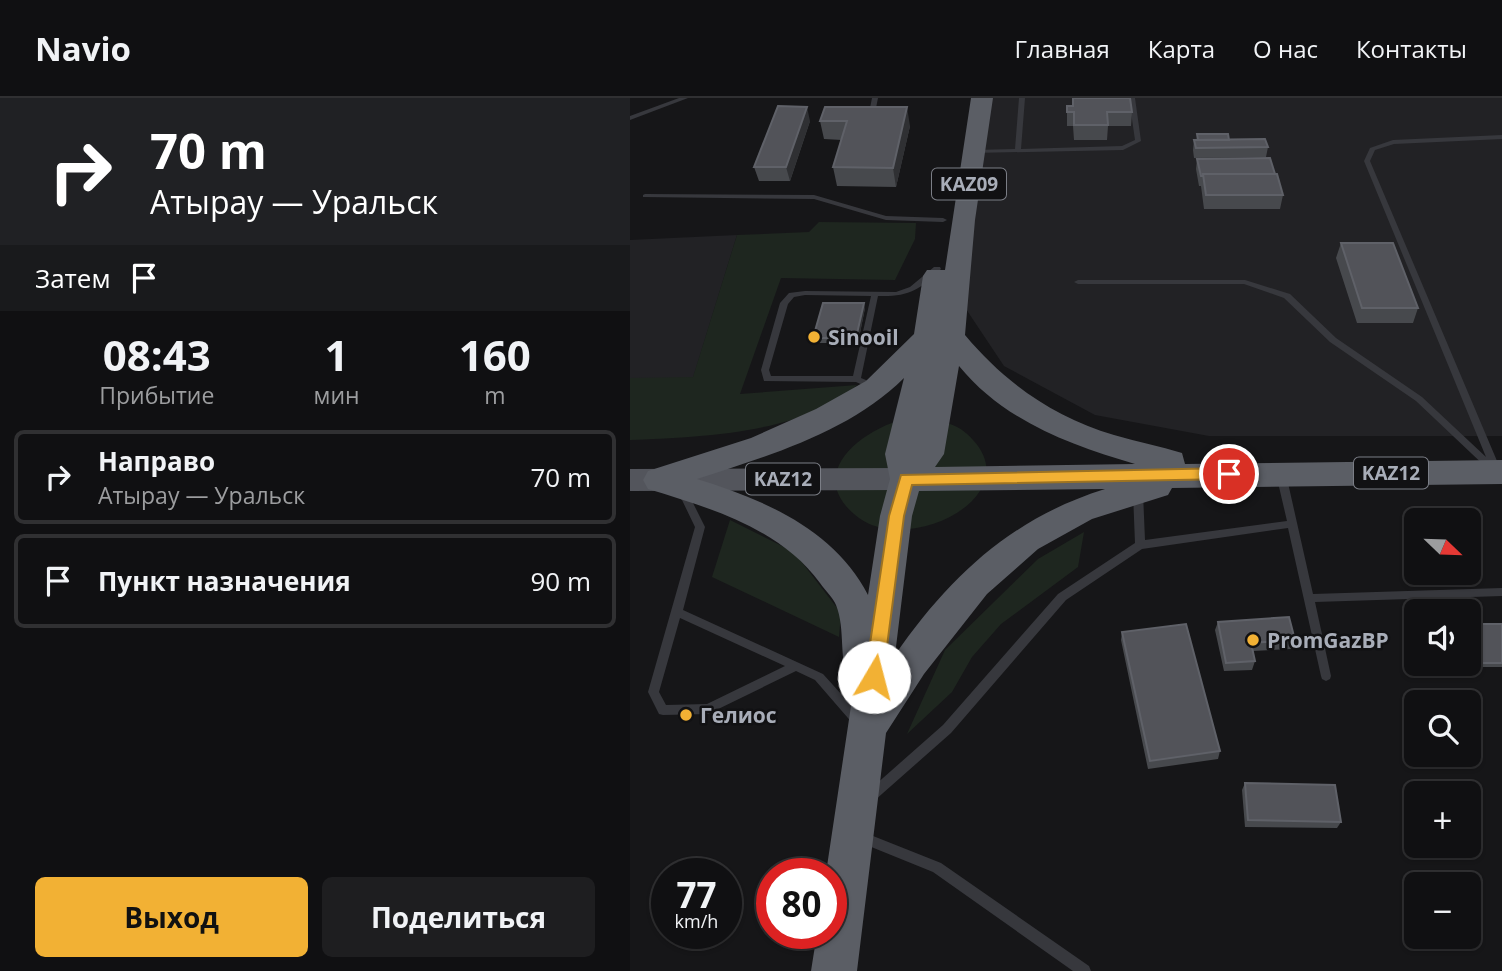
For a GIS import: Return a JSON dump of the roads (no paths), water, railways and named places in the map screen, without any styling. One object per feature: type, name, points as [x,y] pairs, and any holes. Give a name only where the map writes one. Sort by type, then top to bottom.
[{"type":"highway","name":"KAZ09","points":[[939,337],[937,270],[959,98]]},
{"type":"highway","name":"KAZ09","points":[[834,971],[896,516],[906,479],[928,454],[939,337],[963,220],[982,98]]},
{"type":"highway","points":[[645,480],[762,446],[827,416],[867,384],[939,337],[1022,406],[1060,429],[1101,445],[1159,459],[1269,473]]},
{"type":"highway","name":"KAZ12","points":[[906,479],[1499,472]]},
{"type":"highway","points":[[866,731],[917,650],[960,597],[1009,553],[1057,521],[1138,492],[1194,480],[1269,473]]},
{"type":"highway","points":[[645,480],[727,501],[765,519],[816,552],[853,601],[862,658],[866,731]]},
{"type":"main road","name":"KAZ12","points":[[645,480],[906,479]]},
{"type":"lane","points":[[630,118],[685,98]]},
{"type":"lane","points":[[871,119],[875,98]]},
{"type":"lane","points":[[1018,150],[1022,98]]},
{"type":"lane","points":[[974,152],[1123,148],[1132,145],[1138,141],[1132,98]]},
{"type":"lane","points":[[1499,472],[1367,161],[1372,149],[1392,142],[1502,137]]},
{"type":"lane","points":[[645,196],[814,197],[886,218],[943,220]]},
{"type":"lane","points":[[875,295],[867,384],[767,379],[765,370],[784,303],[792,295],[897,294],[913,289],[937,270]]},
{"type":"lane","points":[[1078,282],[1245,282],[1287,296],[1333,340],[1419,399],[1499,472]]},
{"type":"lane","points":[[1269,473],[1292,524],[1326,676]]},
{"type":"lane","points":[[645,480],[686,498],[699,527],[653,692],[663,710],[708,709],[796,666]]},
{"type":"lane","points":[[1138,492],[1140,545]]},
{"type":"lane","points":[[1084,971],[937,867],[854,821],[947,729],[1062,597],[1140,545],[1292,524]]},
{"type":"lane","points":[[1308,598],[1502,592]]},
{"type":"lane","points":[[677,612],[819,677],[866,731]]},
{"type":"place","name":"Sinooil","points":[[814,337]]},
{"type":"place","name":"PromGazBP","points":[[1253,640]]},
{"type":"place","name":"Гелиос","points":[[686,715]]}]
